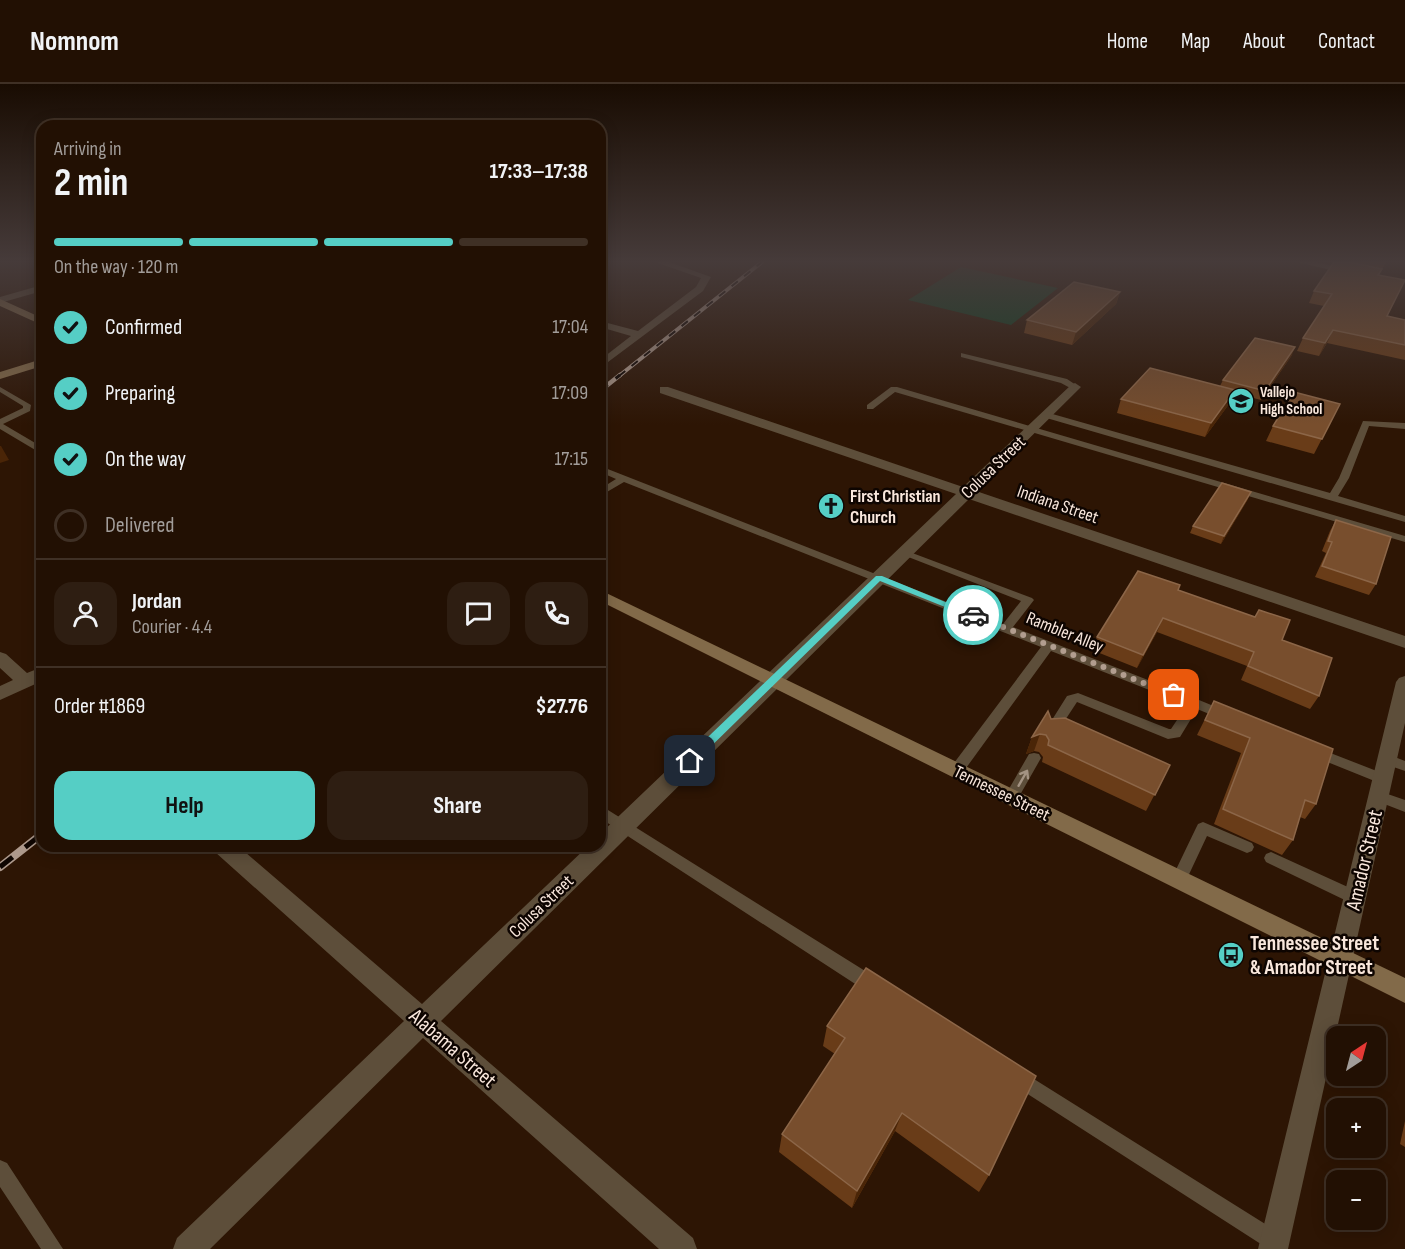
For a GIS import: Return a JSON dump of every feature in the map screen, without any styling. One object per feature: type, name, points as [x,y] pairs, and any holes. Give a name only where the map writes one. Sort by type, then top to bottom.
[{"type":"main road","points":[[0,376],[36,364]]},
{"type":"main road","name":"Tennessee Street","points":[[606,598],[1405,991]]},
{"type":"street","points":[[606,360],[664,316]]},
{"type":"street","points":[[606,326],[639,335]]},
{"type":"street","name":"Colusa Street","points":[[606,842],[1075,387]]},
{"type":"street","name":"Indiana Street","points":[[664,390],[1405,642]]},
{"type":"street","points":[[0,658],[25,681]]},
{"type":"street","points":[[0,694],[36,676]]},
{"type":"street","name":"Amador Street","points":[[1274,1245],[1356,898],[1388,775],[1405,682]]},
{"type":"street","name":"Alabama Street","points":[[230,852],[682,1249]]},
{"type":"street","name":"Colusa Street","points":[[188,1249],[596,852]]},
{"type":"lane","points":[[964,355],[1064,381],[1075,387]]},
{"type":"lane","points":[[0,389],[27,405],[27,409],[0,423],[36,447]]},
{"type":"lane","points":[[870,407],[894,389],[1038,422],[1332,497],[1405,519]]},
{"type":"lane","points":[[1038,422],[1405,539]]},
{"type":"lane","points":[[1332,497],[1344,478],[1366,423],[1405,426]]},
{"type":"lane","name":"Rambler Alley","points":[[606,471],[879,577],[1239,721]]},
{"type":"lane","points":[[606,489],[624,478]]},
{"type":"lane","points":[[903,553],[1028,600],[1006,628]]},
{"type":"lane","points":[[956,771],[1049,645]]},
{"type":"lane","points":[[1051,731],[1071,699],[1078,697],[1168,734],[1176,734],[1195,703]]},
{"type":"lane","points":[[1305,748],[1388,775],[1405,806]]},
{"type":"lane","points":[[1011,798],[1034,758]]},
{"type":"lane","points":[[606,815],[884,992]]},
{"type":"lane","points":[[1179,880],[1203,828],[1247,847]]},
{"type":"lane","points":[[1271,858],[1356,898]]},
{"type":"lane","points":[[1004,1069],[1274,1245]]},
{"type":"lane","points":[[0,1170],[53,1249]]},
{"type":"green space","points":[[975,316],[1022,316],[1011,325]]},
{"type":"building","points":[[1031,316],[1093,316],[1076,332],[1027,320]]},
{"type":"building","points":[[1317,316],[1389,316],[1405,320],[1405,345],[1333,330],[1325,343],[1303,338]]},
{"type":"building","points":[[1255,338],[1295,347],[1265,391],[1223,380]]},
{"type":"building","points":[[1150,368],[1235,390],[1211,423],[1121,399]]},
{"type":"building","points":[[1294,392],[1340,404],[1322,439],[1273,426]]},
{"type":"building","points":[[1222,483],[1251,492],[1224,536],[1193,526]]},
{"type":"building","points":[[1336,520],[1391,537],[1376,584],[1322,566],[1332,542],[1328,541]]},
{"type":"building","points":[[1138,571],[1180,585],[1178,590],[1255,617],[1259,610],[1290,620],[1282,640],[1332,658],[1319,696],[1248,666],[1254,652],[1163,618],[1143,655],[1097,637]]},
{"type":"building","points":[[1214,701],[1333,749],[1316,804],[1305,800],[1293,840],[1223,809],[1250,738],[1205,720]]},
{"type":"building","points":[[1048,711],[1051,719],[1065,718],[1170,765],[1155,795],[1048,745],[1049,740],[1046,735],[1040,734],[1032,737]]},
{"type":"building","points":[[866,968],[1036,1076],[989,1175],[902,1113],[857,1191],[782,1134],[845,1038],[827,1026]]},
{"type":"railway","points":[[619,376],[694,316]]},
{"type":"railway","points":[[606,386],[620,375]]},
{"type":"railway","points":[[0,867],[36,839]]},
{"type":"way so far","points":[[973,615],[1174,695]]},
{"type":"place","name":"Vallejo High School","points":[[1241,401]]},
{"type":"place","name":"First Christian Church","points":[[831,506]]},
{"type":"place","name":"Tennessee Street & Amador Street","points":[[1231,955]]},
{"type":"route","points":[[690,761],[879,577],[973,615]]}]
